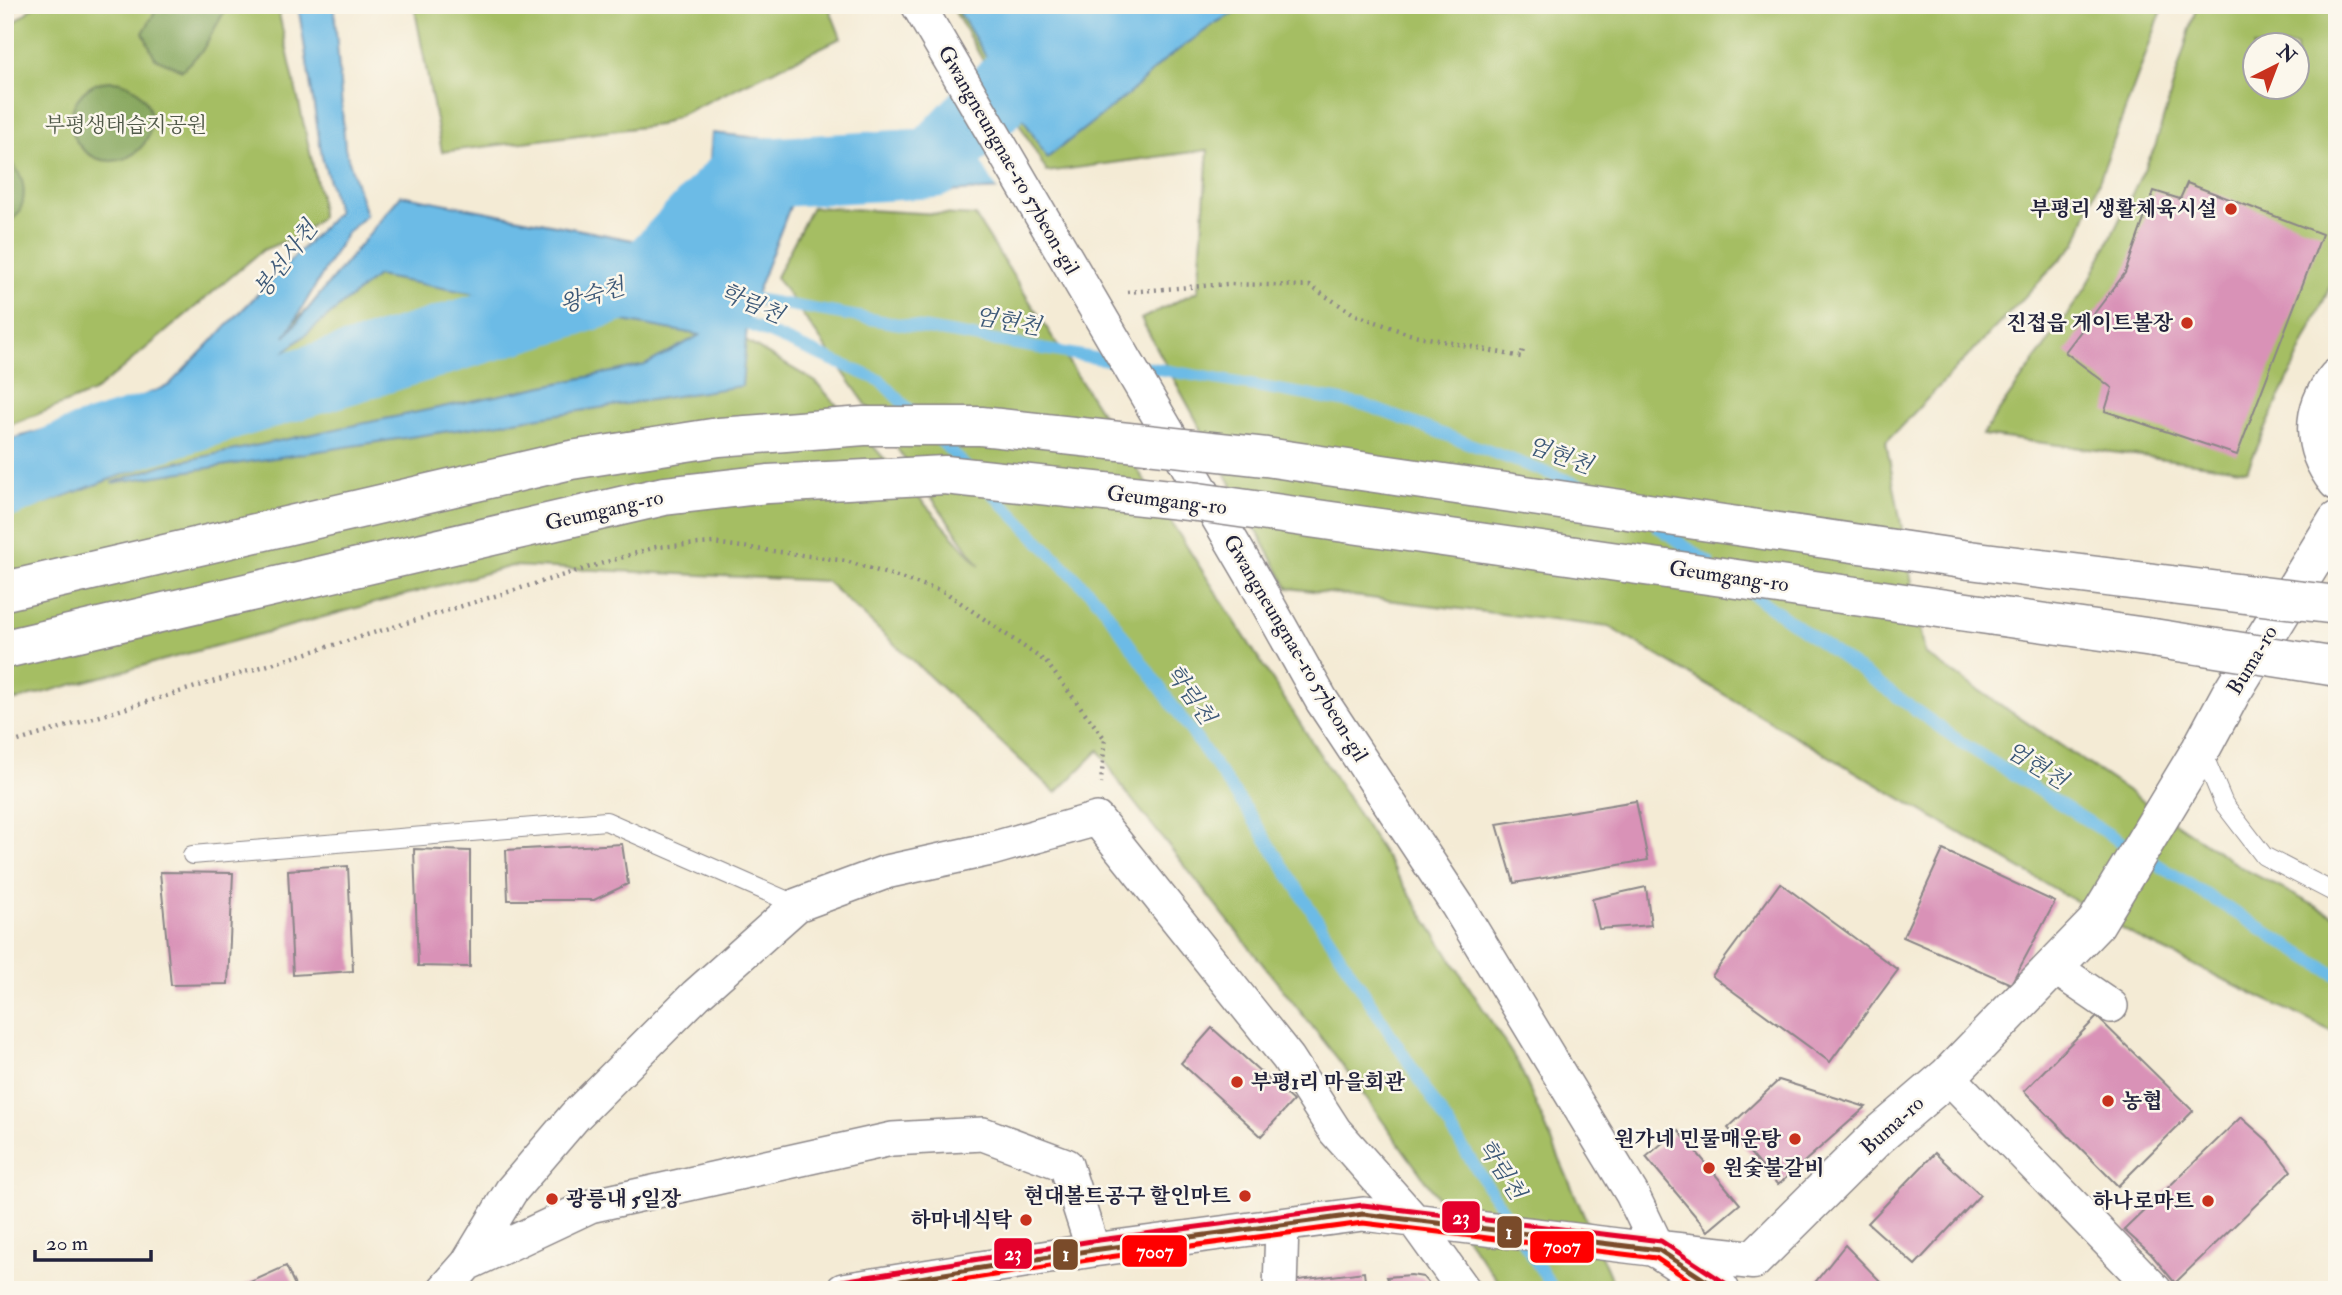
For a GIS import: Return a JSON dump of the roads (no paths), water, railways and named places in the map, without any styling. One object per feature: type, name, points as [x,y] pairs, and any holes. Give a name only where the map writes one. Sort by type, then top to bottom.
[{"type":"main road","points":[[2337,378],[2326,391],[2317,413],[2316,437],[2323,460],[2337,481]]},
{"type":"main road","points":[[5,591],[571,460],[719,437],[864,426],[981,426],[1266,457],[1969,560],[2337,605]]},
{"type":"main road","name":"Geumgang-ro","points":[[5,649],[664,496],[768,484],[945,475],[1212,504],[2153,638],[2337,667]]},
{"type":"main road","name":"Buma-ro","points":[[1660,1250],[1753,1260],[1878,1136],[1948,1076],[2096,923],[2202,749],[2230,695],[2337,521]]},
{"type":"main road","points":[[5,658],[55,638]]},
{"type":"main road","points":[[1660,1250],[1720,1290]]},
{"type":"street","name":"Gwangneungnae-ro 57beon-gil","points":[[918,5],[1252,576],[1322,701],[1457,905],[1632,1194],[1660,1250]]},
{"type":"street","points":[[444,1290],[467,1264],[510,1191],[575,1116],[696,995],[797,905],[886,872],[991,849],[1097,819],[1288,1058],[1335,1131],[1413,1219],[1464,1290]]},
{"type":"street","points":[[2054,967],[2112,1006]]},
{"type":"street","points":[[1948,1076],[2155,1290]]},
{"type":"street","points":[[467,1264],[590,1206],[661,1188],[892,1139],[982,1134],[1066,1165],[1093,1250]]},
{"type":"street","points":[[843,1290],[1093,1250],[1363,1214],[1660,1250]]},
{"type":"street","points":[[1280,1290],[1282,1226]]},
{"type":"lane","points":[[2202,749],[2224,804],[2264,856],[2337,894]]},
{"type":"lane","points":[[192,855],[606,821],[797,905]]},
{"type":"water","points":[[298,5],[334,5],[345,148],[366,215],[346,234],[285,337],[401,195],[653,244],[705,228],[712,133],[861,148],[960,122],[1004,189],[793,199],[748,315],[742,386],[111,483],[163,465],[645,365],[700,335],[377,276],[146,466],[5,518],[5,441],[94,415],[168,386],[338,212],[322,157]]},
{"type":"water","points":[[955,5],[1250,5],[1217,22],[1162,62],[1131,92],[1047,158]]},
{"type":"waterway","name":"왕숙천","points":[[5,483],[85,449],[644,279],[743,174],[933,163],[1055,35],[1096,5]]},
{"type":"waterway","name":"엄현천","points":[[738,296],[1365,405],[1591,489]]},
{"type":"waterway","name":"학림천","points":[[734,318],[881,381],[918,419]]},
{"type":"waterway","name":"학림천","points":[[934,434],[968,469]]},
{"type":"waterway","name":"학림천","points":[[988,489],[1101,604],[1253,819],[1554,1290]]},
{"type":"waterway","name":"엄현천","points":[[1658,527],[1709,563]]},
{"type":"waterway","name":"엄현천","points":[[1752,594],[1962,743],[2337,976]]},
{"type":"place","name":"부평리 생활체육시설","points":[[2231,209]]},
{"type":"place","name":"진접읍 게이트볼장","points":[[2187,323]]},
{"type":"place","name":"부평1리 마을회관","points":[[1237,1082]]},
{"type":"place","name":"농협","points":[[2108,1101]]},
{"type":"place","name":"원가네 민물매운탕","points":[[1795,1139]]},
{"type":"place","name":"원숯불갈비","points":[[1709,1168]]},
{"type":"place","name":"현대볼트공구 할인마트","points":[[1245,1196]]},
{"type":"place","name":"광릉내 5일장","points":[[552,1199]]},
{"type":"place","name":"하나로마트","points":[[2208,1201]]},
{"type":"place","name":"하마네식탁","points":[[1026,1220]]},
{"type":"park label","name":"부평생태습지공원","points":[[126,125]]},
{"type":"water label","name":"봉선사천","points":[[285,259]]}]
